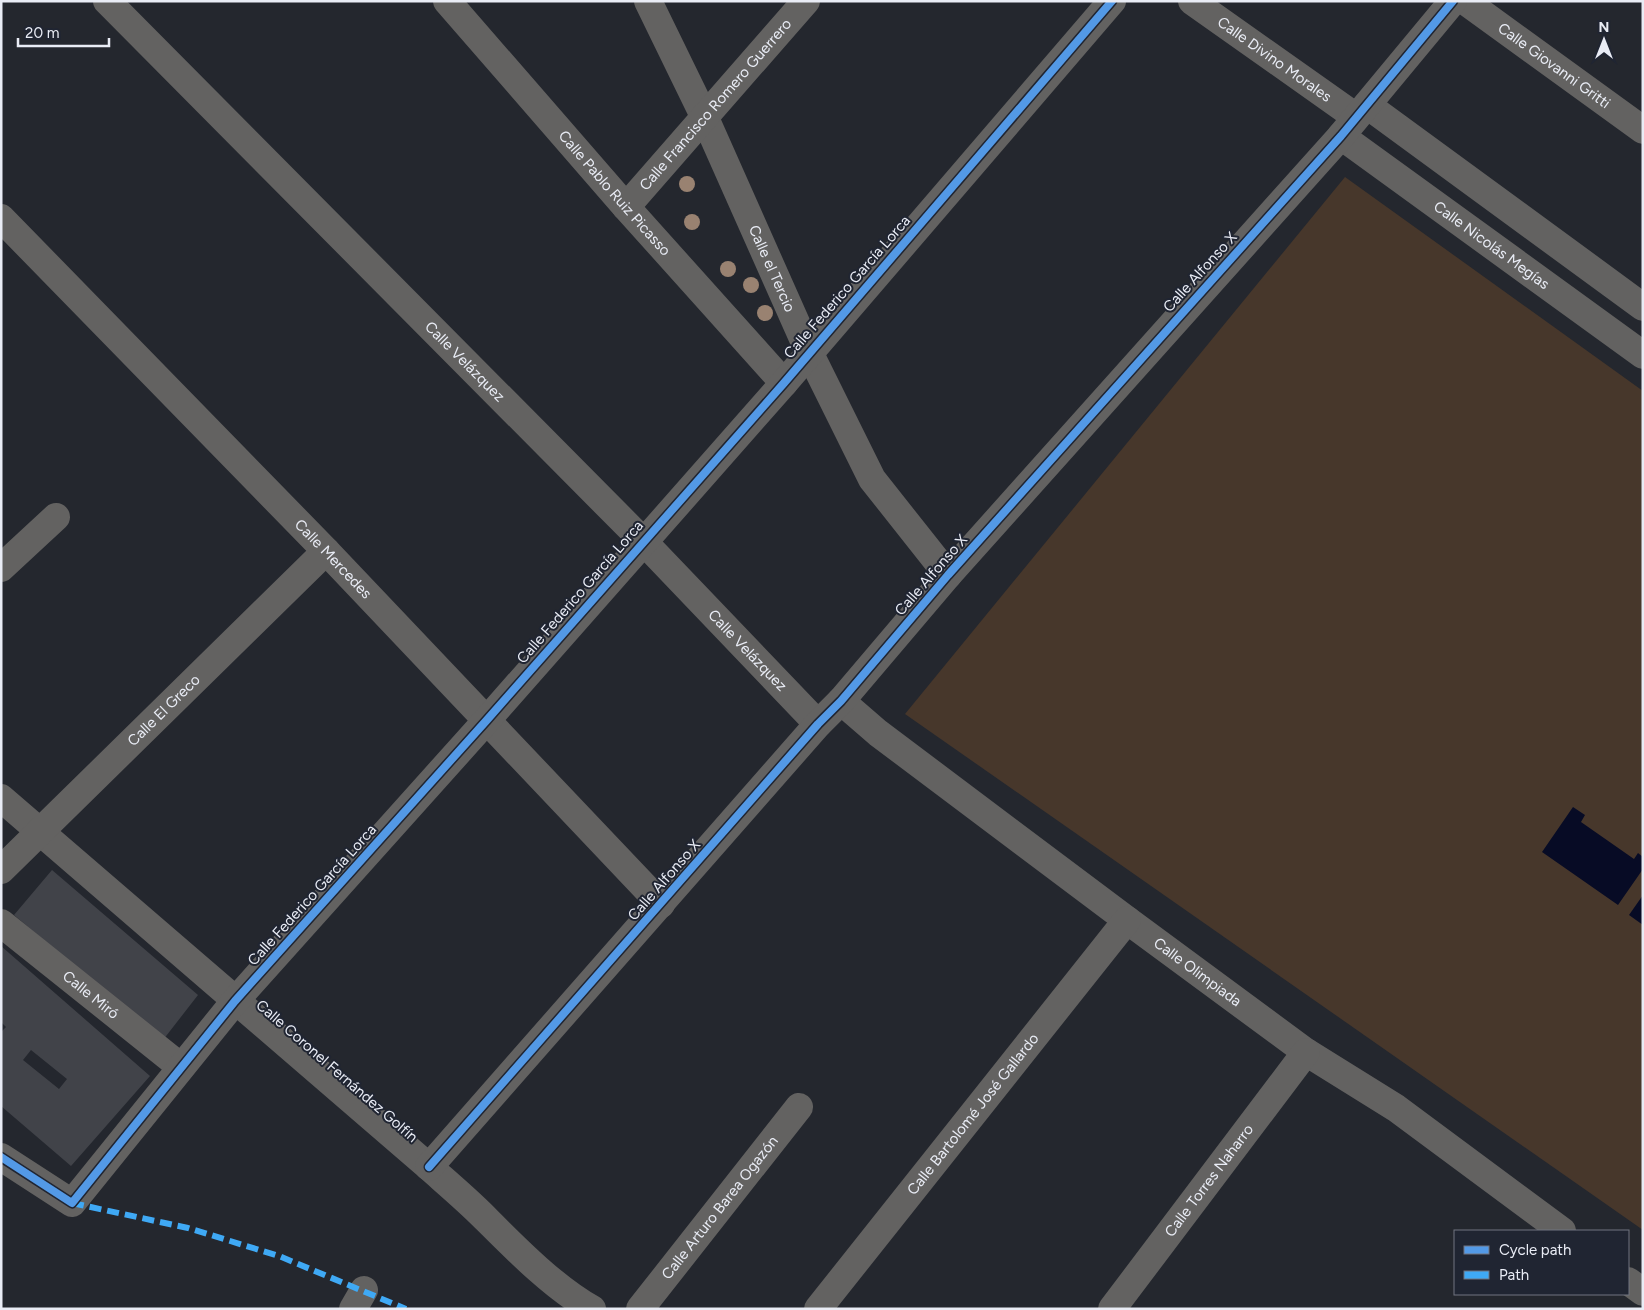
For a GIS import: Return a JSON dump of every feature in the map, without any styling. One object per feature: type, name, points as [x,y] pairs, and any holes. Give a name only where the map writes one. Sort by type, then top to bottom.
[{"type":"street","name":"Calle Velázquez","points":[[107,1],[644,541],[818,724]]},
{"type":"street","name":"Calle Pablo Ruiz Picasso","points":[[446,1],[626,207],[784,383]]},
{"type":"street","name":"Calle el Tercio","points":[[648,1],[705,118],[809,352],[872,479],[948,575]]},
{"type":"street","name":"Calle Francisco Romero Guerrero","points":[[626,207],[806,1]]},
{"type":"street","name":"Calle Federico García Lorca","points":[[1,1157],[72,1202],[235,1001],[486,721],[784,383],[1112,1]]},
{"type":"street","name":"Calle Divino Morales","points":[[1192,1],[1355,119]]},
{"type":"street","name":"Calle Alfonso X","points":[[429,1167],[818,724],[841,701],[948,575],[1355,119],[1454,1]]},
{"type":"street","name":"Calle Giovanni Gritti","points":[[1465,1],[1643,130]]},
{"type":"street","points":[[1355,119],[1643,307]]},
{"type":"street","name":"Calle Nicolás Megías","points":[[1355,119],[1643,355]]},
{"type":"street","name":"Calle Mercedes","points":[[1,218],[326,552],[661,904]]},
{"type":"street","points":[[3,563],[56,517]]},
{"type":"street","name":"Calle El Greco","points":[[1,870],[326,552]]},
{"type":"street","name":"Calle Olimpiada","points":[[841,701],[878,733],[1306,1052],[1396,1108],[1561,1230]]},
{"type":"street","name":"Calle Coronel Fernández Golfín","points":[[1,798],[429,1167],[524,1256],[578,1302],[592,1309]]},
{"type":"street","name":"Calle Bartolomé José Gallardo","points":[[818,1309],[1127,920]]},
{"type":"street","name":"Calle Miró","points":[[1,923],[181,1067]]},
{"type":"street","name":"Calle Torres Naharro","points":[[1112,1309],[1306,1052]]},
{"type":"street","name":"Calle Arturo Barea Ogazón","points":[[640,1309],[799,1108]]},
{"type":"street","points":[[1629,1281],[1643,1292]]},
{"type":"shaded area","points":[[1345,177],[1643,391],[1643,1230],[905,714]]},
{"type":"water","points":[[1573,807],[1585,815],[1581,822],[1634,859],[1638,853],[1643,857],[1643,869],[1618,905],[1542,852]]},
{"type":"water","points":[[1643,895],[1643,925],[1629,915]]},
{"type":"building","points":[[52,870],[198,995],[163,1040],[14,915]]},
{"type":"building","points":[[1,946],[150,1076],[71,1166],[1,1106],[1,1032],[6,1027],[1,1022]],"holes":[[[31,1050],[67,1079],[59,1089],[23,1060]]]},
{"type":"marked path","points":[[72,1203],[188,1228],[279,1256],[406,1309]]},
{"type":"cycle path","points":[[1,1157],[72,1203],[235,1001],[486,721],[784,383],[1112,1]]},
{"type":"cycle path","points":[[429,1167],[818,724],[841,701],[948,575],[1341,136],[1453,1]]}]
